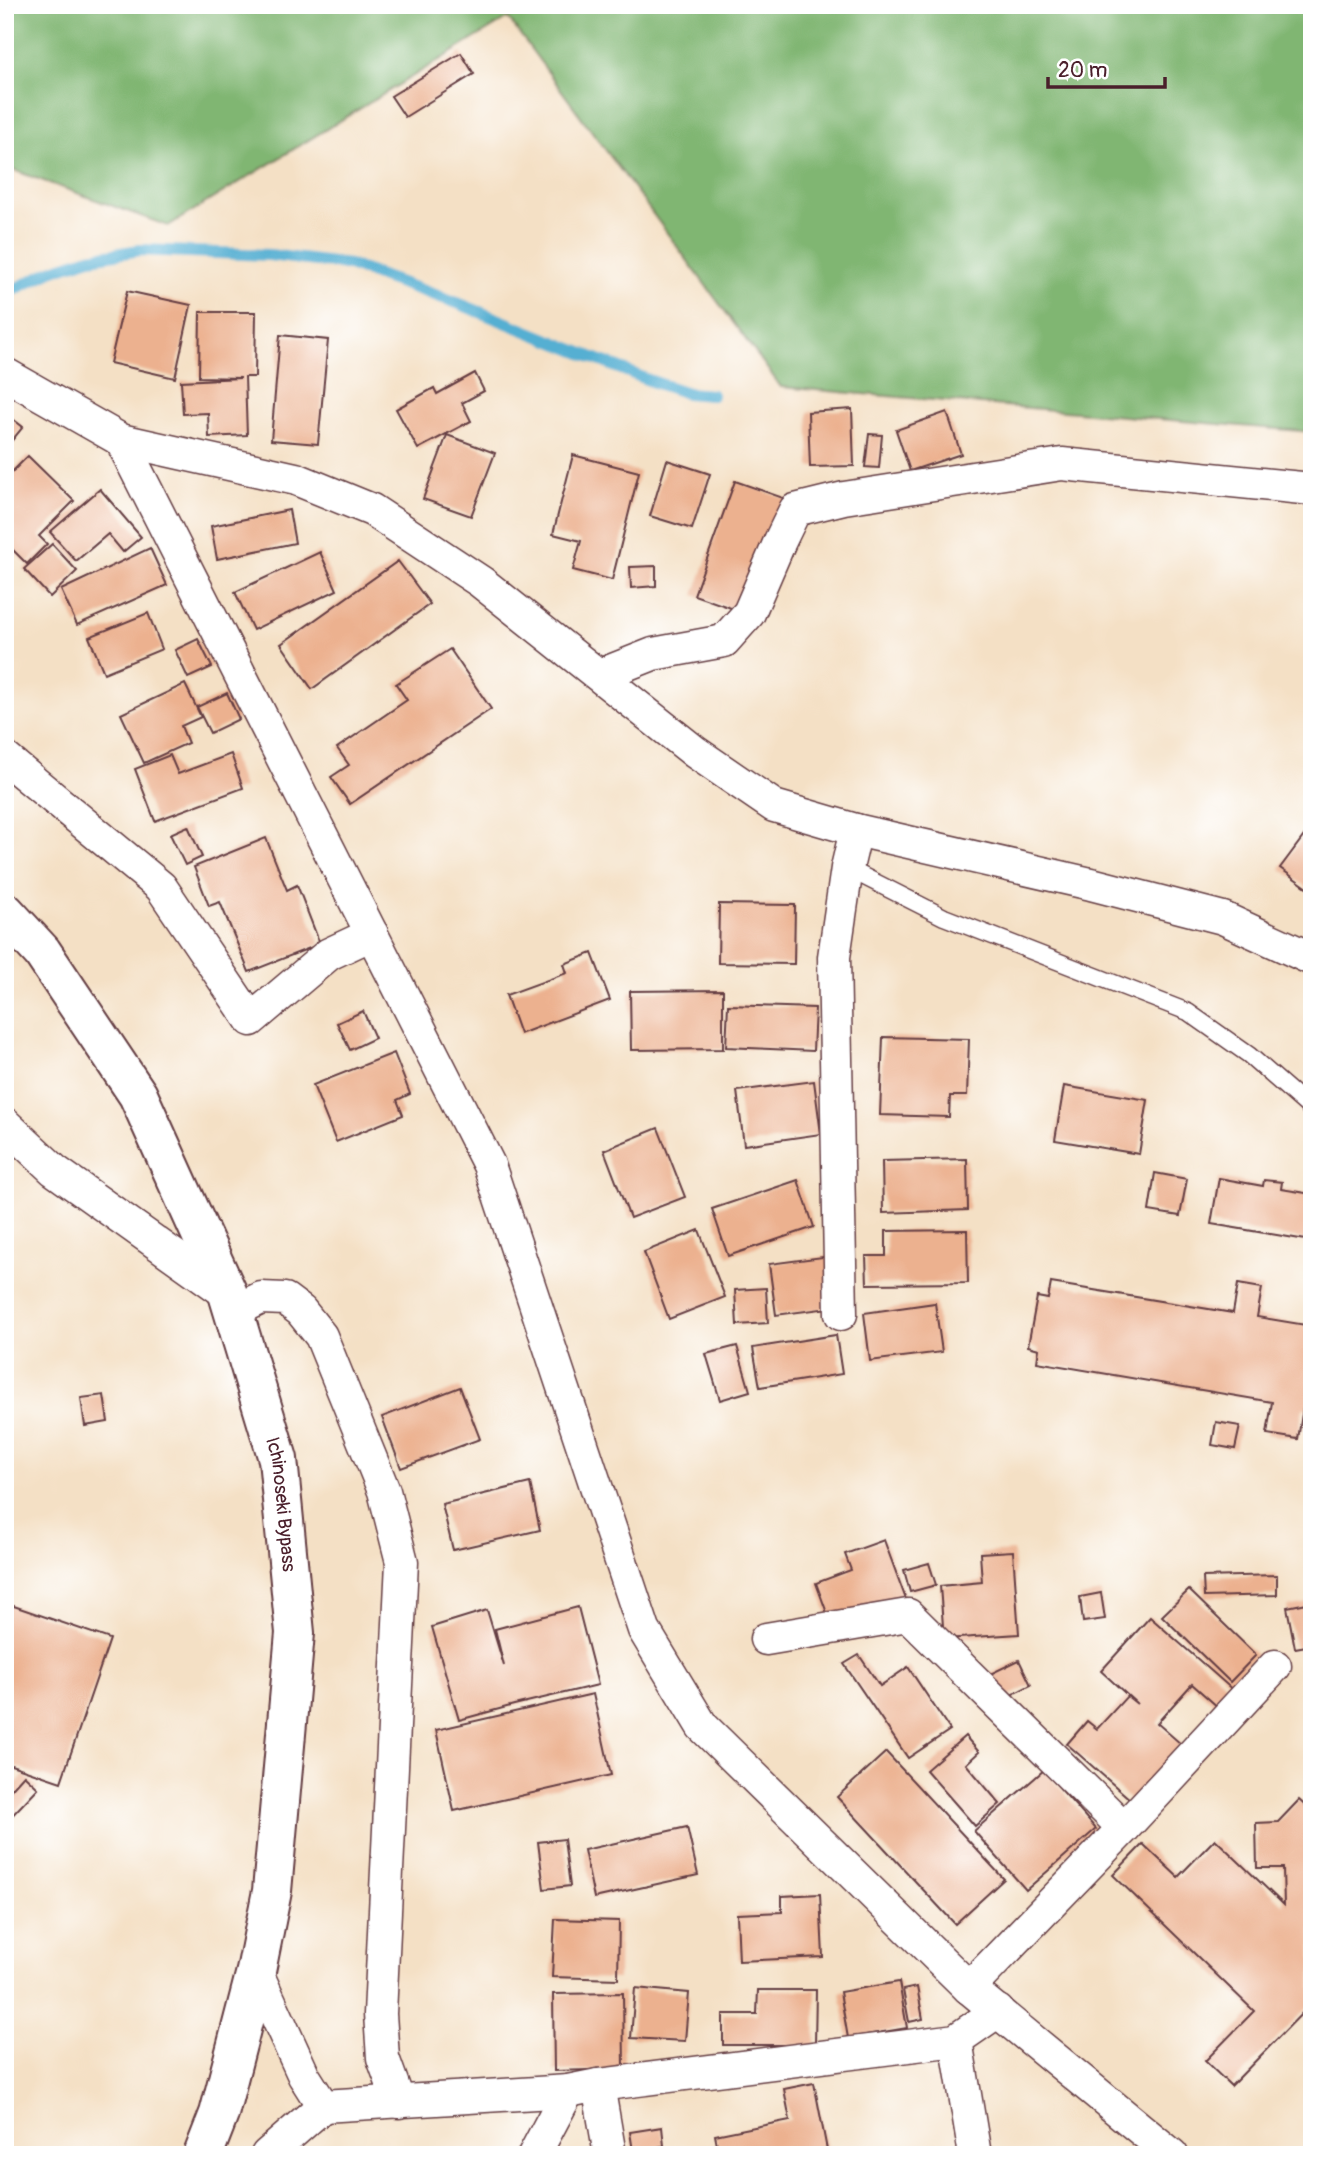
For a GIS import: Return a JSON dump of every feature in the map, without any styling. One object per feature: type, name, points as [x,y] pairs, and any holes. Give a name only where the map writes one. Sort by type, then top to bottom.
[{"type":"highway","name":"Ichinoseki Bypass","points":[[5,912],[41,952],[138,1095],[231,1303],[278,1459],[295,1633],[272,1891],[256,1972],[219,2114],[202,2155]]},
{"type":"street","points":[[5,374],[121,440],[296,479],[372,510],[481,583],[695,752],[774,806],[856,830],[1091,884],[1223,918],[1311,957]]},
{"type":"street","points":[[121,440],[489,1165],[644,1630],[702,1726],[969,1988],[1171,2155]]},
{"type":"street","points":[[600,676],[653,654],[724,641],[749,613],[795,510],[844,498],[1062,464],[1312,489]]},
{"type":"street","points":[[5,758],[161,887],[251,1020],[329,954],[372,934]]},
{"type":"street","points":[[841,1314],[834,957],[847,868],[856,830]]},
{"type":"street","points":[[5,1124],[54,1170],[231,1303],[261,1298],[285,1300],[302,1311],[321,1336],[384,1491],[402,1562],[380,2014],[383,2058],[399,2102]]},
{"type":"street","points":[[766,1639],[908,1615],[1124,1828]]},
{"type":"street","points":[[969,1988],[1124,1828],[1275,1665]]},
{"type":"street","points":[[256,1972],[304,2076],[323,2106]]},
{"type":"street","points":[[267,2155],[323,2106],[583,2088],[956,2040],[998,2011]]},
{"type":"street","points":[[956,2040],[975,2155]]},
{"type":"street","points":[[534,2155],[583,2088]]},
{"type":"street","points":[[583,2088],[610,2155]]},
{"type":"lane","points":[[847,868],[944,917],[1188,1012],[1249,1055],[1312,1110]]},
{"type":"green space","points":[[5,5],[1312,5],[1312,432],[781,387],[508,18],[168,226],[5,167]]},
{"type":"building","points":[[461,53],[474,74],[405,117],[391,96]]},
{"type":"building","points":[[127,291],[191,305],[175,378],[110,363]]},
{"type":"building","points":[[200,312],[256,312],[255,377],[245,377],[247,435],[209,437],[208,413],[183,414],[181,381],[241,378],[199,377]]},
{"type":"building","points":[[280,335],[328,340],[318,444],[271,440]]},
{"type":"building","points":[[475,373],[484,391],[462,403],[471,421],[418,449],[396,409],[434,388],[437,394]]},
{"type":"building","points":[[852,409],[854,466],[810,467],[808,412]]},
{"type":"building","points":[[947,412],[961,454],[910,471],[896,430]]},
{"type":"building","points":[[5,413],[23,427],[5,449]]},
{"type":"building","points":[[869,434],[882,435],[879,468],[865,467]]},
{"type":"building","points":[[447,435],[495,453],[471,516],[423,499]]},
{"type":"building","points":[[573,455],[639,472],[612,580],[573,570],[581,541],[553,534]]},
{"type":"building","points":[[28,456],[74,501],[39,536],[47,544],[27,564],[5,542],[5,479]]},
{"type":"building","points":[[667,460],[710,474],[692,529],[650,516]]},
{"type":"building","points":[[735,481],[789,500],[748,614],[694,595]]},
{"type":"building","points":[[100,489],[141,537],[123,552],[108,534],[76,561],[50,532]]},
{"type":"building","points":[[289,510],[295,543],[217,559],[211,526]]},
{"type":"building","points":[[52,544],[77,571],[50,597],[24,569]]},
{"type":"building","points":[[150,548],[167,585],[77,625],[61,590]]},
{"type":"building","points":[[320,552],[337,590],[253,630],[235,592]]},
{"type":"building","points":[[398,561],[430,604],[312,689],[281,644]]},
{"type":"building","points":[[656,566],[656,586],[631,588],[630,567]]},
{"type":"building","points":[[148,613],[162,649],[104,673],[89,637]]},
{"type":"building","points":[[198,639],[212,667],[188,678],[175,650]]},
{"type":"building","points":[[450,649],[491,709],[350,804],[331,777],[349,765],[337,748],[407,700],[396,684]]},
{"type":"building","points":[[185,684],[201,717],[181,726],[188,743],[144,763],[121,714]]},
{"type":"building","points":[[227,693],[239,719],[210,733],[197,707]]},
{"type":"building","points":[[231,754],[243,788],[155,821],[135,769],[170,755],[178,774]]},
{"type":"building","points":[[1312,825],[1312,891],[1280,868]]},
{"type":"building","points":[[188,826],[202,857],[185,865],[170,834]]},
{"type":"building","points":[[266,838],[287,890],[297,885],[320,944],[249,972],[220,902],[209,906],[194,867]]},
{"type":"building","points":[[719,904],[795,905],[794,964],[718,963]]},
{"type":"building","points":[[592,953],[610,1000],[520,1034],[506,995],[567,973],[564,964]]},
{"type":"building","points":[[723,990],[723,1049],[631,1050],[630,991]]},
{"type":"building","points":[[728,1005],[815,1008],[813,1051],[726,1047]]},
{"type":"building","points":[[363,1011],[375,1038],[350,1050],[337,1023]]},
{"type":"building","points":[[883,1037],[969,1039],[967,1096],[950,1096],[949,1117],[880,1115]]},
{"type":"building","points":[[394,1053],[410,1094],[397,1100],[403,1115],[336,1142],[313,1085]]},
{"type":"building","points":[[814,1081],[821,1134],[744,1145],[737,1091]]},
{"type":"building","points":[[1064,1086],[1148,1100],[1139,1154],[1055,1140]]},
{"type":"building","points":[[658,1128],[685,1197],[630,1218],[604,1150]]},
{"type":"building","points":[[967,1159],[968,1210],[883,1213],[882,1161]]},
{"type":"building","points":[[1155,1173],[1187,1179],[1180,1216],[1149,1211]]},
{"type":"building","points":[[1219,1178],[1263,1186],[1264,1180],[1282,1182],[1281,1189],[1312,1194],[1312,1241],[1211,1224]]},
{"type":"building","points":[[798,1180],[814,1227],[728,1256],[712,1209]]},
{"type":"building","points":[[699,1230],[725,1297],[669,1319],[644,1252]]},
{"type":"building","points":[[967,1230],[968,1283],[867,1284],[866,1256],[886,1256],[886,1231]]},
{"type":"building","points":[[830,1256],[837,1307],[776,1315],[769,1264]]},
{"type":"building","points":[[1051,1283],[1233,1313],[1238,1284],[1262,1288],[1257,1317],[1312,1326],[1312,1409],[1303,1408],[1298,1439],[1267,1434],[1272,1402],[1037,1362],[1039,1349],[1028,1346],[1037,1297],[1048,1299]]},
{"type":"building","points":[[766,1288],[768,1323],[737,1325],[735,1290]]},
{"type":"building","points":[[935,1303],[942,1352],[870,1361],[864,1313]]},
{"type":"building","points":[[836,1335],[842,1374],[760,1387],[753,1348]]},
{"type":"building","points":[[737,1346],[750,1391],[720,1400],[706,1354]]},
{"type":"building","points":[[460,1387],[480,1439],[401,1468],[382,1417]]},
{"type":"building","points":[[104,1395],[108,1422],[85,1426],[81,1398]]},
{"type":"building","points":[[1216,1422],[1240,1426],[1235,1449],[1212,1445]]},
{"type":"building","points":[[530,1483],[540,1530],[453,1550],[442,1504]]},
{"type":"building","points":[[884,1540],[908,1605],[834,1632],[816,1583],[851,1570],[845,1554]]},
{"type":"building","points":[[1013,1551],[1019,1634],[944,1639],[940,1586],[982,1582],[980,1553]]},
{"type":"building","points":[[929,1563],[936,1585],[910,1592],[904,1570]]},
{"type":"building","points":[[1277,1575],[1277,1595],[1204,1597],[1203,1577]]},
{"type":"building","points":[[1189,1590],[1256,1655],[1230,1682],[1162,1616]]},
{"type":"building","points":[[1101,1593],[1105,1619],[1083,1622],[1080,1597]]},
{"type":"building","points":[[1312,1602],[1312,1645],[1295,1648],[1287,1607]]},
{"type":"building","points":[[5,1603],[110,1639],[61,1782],[5,1763]]},
{"type":"building","points":[[578,1607],[598,1685],[459,1720],[432,1627],[487,1610],[504,1666],[495,1629]]},
{"type":"building","points":[[1150,1617],[1234,1691],[1219,1708],[1192,1684],[1157,1723],[1181,1744],[1131,1800],[1067,1744],[1087,1721],[1097,1729],[1127,1696],[1137,1704],[1101,1671]]},
{"type":"building","points":[[859,1655],[880,1686],[908,1667],[950,1730],[908,1758],[844,1664]]},
{"type":"building","points":[[1019,1660],[1031,1685],[999,1701],[986,1676]]},
{"type":"building","points":[[593,1694],[611,1775],[454,1811],[436,1730]]},
{"type":"building","points":[[965,1736],[979,1752],[966,1764],[1000,1804],[975,1826],[926,1770]]},
{"type":"building","points":[[886,1752],[1004,1879],[955,1924],[837,1797]]},
{"type":"building","points":[[1044,1770],[1096,1829],[1026,1890],[974,1831]]},
{"type":"building","points":[[24,1775],[38,1788],[5,1823],[5,1796]]},
{"type":"building","points":[[1299,1800],[1312,1812],[1312,2003],[1231,2086],[1205,2061],[1254,2011],[1113,1875],[1143,1844],[1178,1877],[1215,1839],[1284,1905],[1283,1868],[1257,1868],[1256,1823],[1278,1822]]},
{"type":"building","points":[[687,1827],[698,1875],[594,1898],[584,1850]]},
{"type":"building","points":[[564,1839],[570,1886],[544,1889],[538,1842]]},
{"type":"building","points":[[820,1894],[823,1957],[739,1961],[737,1914],[782,1912],[782,1896]]},
{"type":"building","points":[[555,1919],[619,1921],[618,1979],[552,1977]]},
{"type":"building","points":[[899,1982],[907,2028],[848,2038],[840,1992]]},
{"type":"building","points":[[917,1987],[923,2019],[909,2022],[903,1990]]},
{"type":"building","points":[[635,1988],[689,1993],[685,2041],[631,2038]]},
{"type":"building","points":[[758,1990],[816,1990],[815,2045],[723,2045],[723,2014],[757,2014]]},
{"type":"building","points":[[623,1993],[624,2069],[554,2071],[553,1994]]},
{"type":"building","points":[[814,2083],[828,2155],[719,2155],[715,2135],[790,2120],[784,2089]]},
{"type":"building","points":[[662,2127],[664,2146],[633,2151],[630,2132]]},
{"type":"waterway","points":[[5,294],[53,270],[90,258],[140,250],[269,255],[349,265],[455,302],[651,381],[687,393],[712,395]]}]
